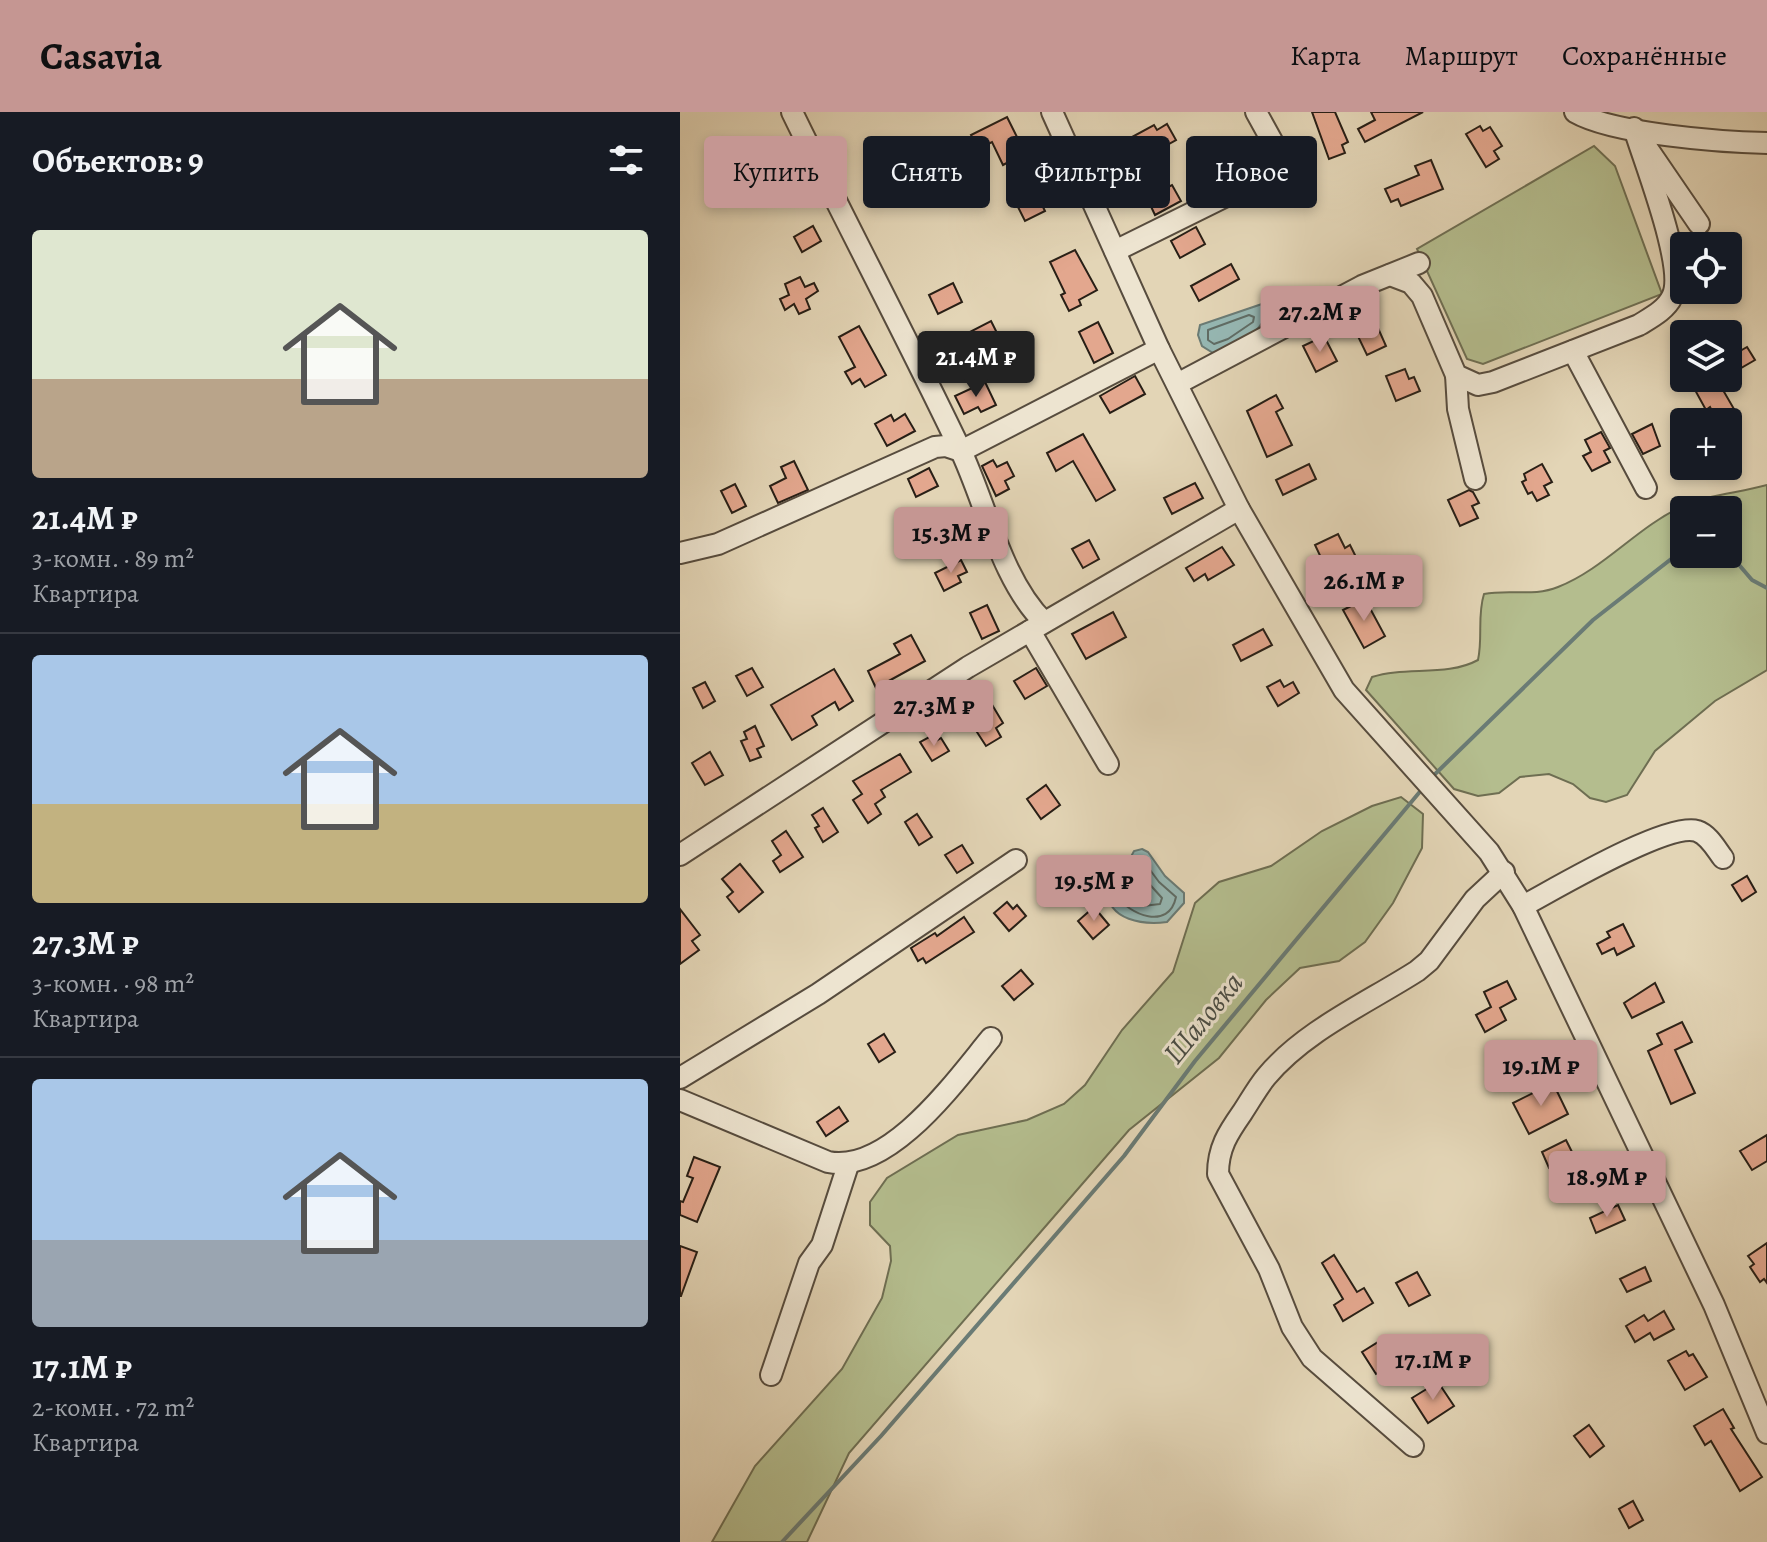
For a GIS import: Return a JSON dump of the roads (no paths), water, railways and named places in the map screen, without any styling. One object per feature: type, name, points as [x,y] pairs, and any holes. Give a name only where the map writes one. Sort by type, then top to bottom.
[{"type":"street","points":[[792,112],[961,451],[1014,580],[1108,764]]},
{"type":"street","points":[[1052,112],[1159,349],[1239,509],[1344,690],[1504,872],[1523,906],[1714,1305],[1767,1433]]},
{"type":"street","points":[[1115,251],[1281,169],[1277,150],[1256,112]]},
{"type":"street","points":[[1575,112],[1603,123],[1767,143]]},
{"type":"street","points":[[1634,128],[1699,224]]},
{"type":"street","points":[[1456,375],[1478,385],[1493,382],[1639,325],[1659,312],[1672,297],[1676,265],[1634,128]]},
{"type":"street","points":[[1177,384],[1362,286],[1419,263]]},
{"type":"street","points":[[1390,275],[1411,283],[1422,296],[1456,375],[1458,409],[1475,479]]},
{"type":"street","points":[[680,553],[718,544],[935,447],[946,446],[961,451],[1159,349]]},
{"type":"street","points":[[1573,351],[1646,488]]},
{"type":"street","points":[[680,855],[968,667],[1239,509]]},
{"type":"street","points":[[1523,906],[1665,833],[1697,831],[1706,836],[1723,858]]},
{"type":"street","points":[[680,1078],[818,994],[1016,860]]},
{"type":"street","points":[[1413,1446],[1312,1358],[1292,1327],[1269,1269],[1218,1174],[1218,1158],[1223,1141],[1265,1078],[1282,1060],[1304,1042],[1429,961],[1475,899],[1504,872]]},
{"type":"street","points":[[680,1100],[828,1162],[848,1165],[861,1161],[923,1120],[991,1038]]},
{"type":"street","points":[[771,1375],[809,1263],[822,1245],[848,1165]]},
{"type":"water","points":[[1262,304],[1266,308],[1265,317],[1247,337],[1213,353],[1202,346],[1198,335],[1200,325]]},
{"type":"water","points":[[1142,849],[1184,893],[1184,903],[1167,922],[1148,923],[1129,919],[1120,915],[1109,900],[1107,890],[1120,877],[1134,851]]},
{"type":"waterway","name":"Шаловка","points":[[1431,778],[1593,620],[1670,560]]},
{"type":"waterway","name":"Шаловка","points":[[1742,568],[1752,580],[1767,588]]},
{"type":"waterway","name":"Шаловка","points":[[782,1542],[881,1436],[1124,1156],[1195,1061],[1423,788]]}]
